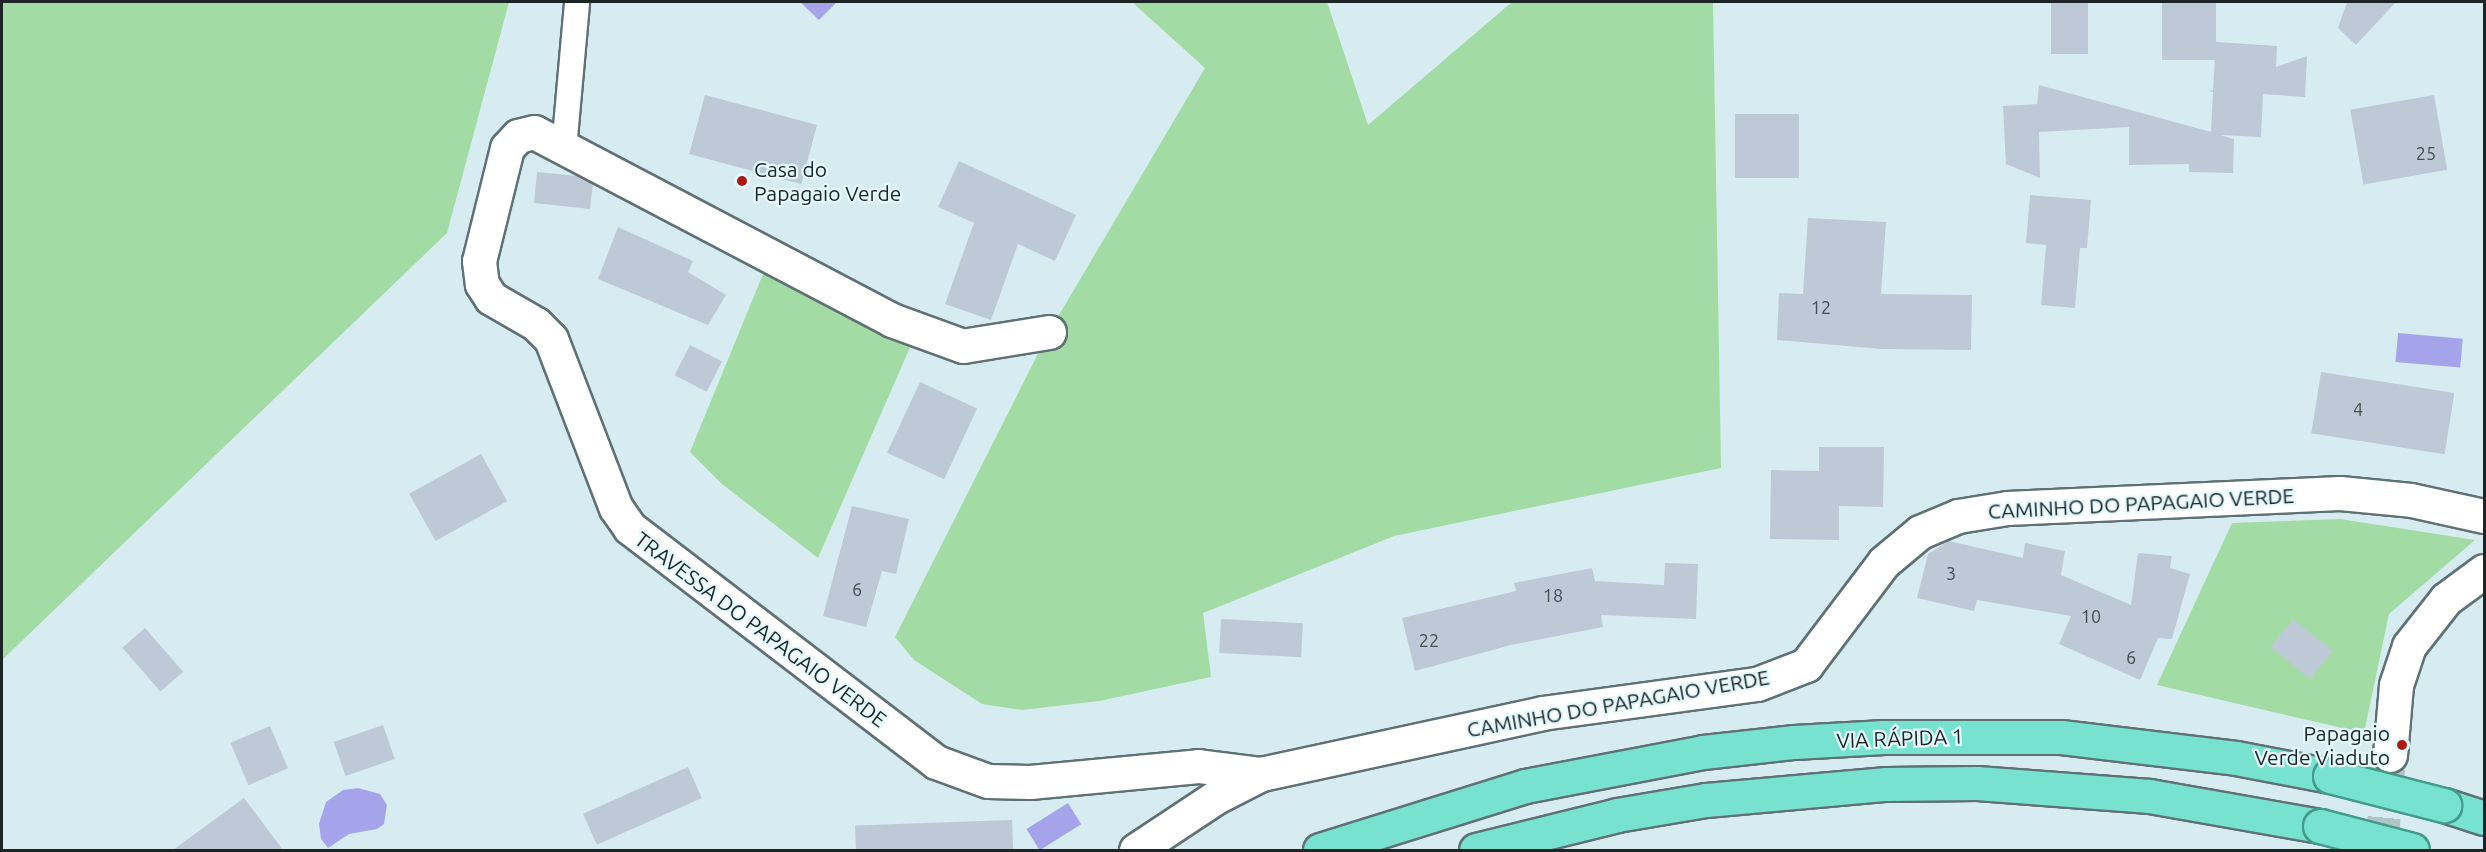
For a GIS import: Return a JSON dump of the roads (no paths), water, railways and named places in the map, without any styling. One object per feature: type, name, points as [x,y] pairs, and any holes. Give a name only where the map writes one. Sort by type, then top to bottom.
[{"type":"highway","name":"VIA RÁPIDA 1","points":[[1320,850],[1525,786],[1703,752],[1794,742],[1884,737],[2061,737],[2236,758],[2330,776],[2444,805],[2484,818]]},
{"type":"highway","points":[[1476,850],[1617,815],[1695,801],[1796,789],[1886,784],[1988,784],[2139,795],[2320,826],[2412,850]]},
{"type":"street","name":"TRAVESSA DO PAPAGAIO VERDE","points":[[1049,332],[963,346],[892,320],[564,150],[534,132],[518,136],[507,148],[479,261],[482,284],[491,298],[536,324],[551,339],[616,508],[630,528],[936,762],[988,781],[1030,782],[1198,766],[1261,774]]},
{"type":"street","name":"CAMINHO DO PAPAGAIO VERDE","points":[[1261,774],[1542,713],[1757,684],[1806,666],[1884,562],[1920,532],[1958,516],[2007,508],[2340,493],[2411,500],[2484,516]]},
{"type":"street","points":[[2390,755],[2396,686],[2409,646],[2446,599],[2484,571]]},
{"type":"street","points":[[1136,850],[1216,797],[1261,774]]},
{"type":"lane","points":[[564,150],[577,2]]},
{"type":"water","points":[[800,2],[835,2],[836,3],[819,20]]},
{"type":"water","points":[[2398,333],[2463,339],[2460,368],[2395,362]]},
{"type":"water","points":[[358,788],[380,794],[387,805],[384,824],[377,829],[349,834],[328,848],[321,839],[319,824],[326,802],[343,790]]},
{"type":"water","points":[[1068,803],[1081,824],[1040,850],[1026,829]]},
{"type":"tunnel","points":[[2381,850],[2390,755]]},
{"type":"place","name":"Casa do Papagaio Verde","points":[[742,181]]},
{"type":"place","name":"Papagaio Verde Viaduto","points":[[2402,745]]}]
